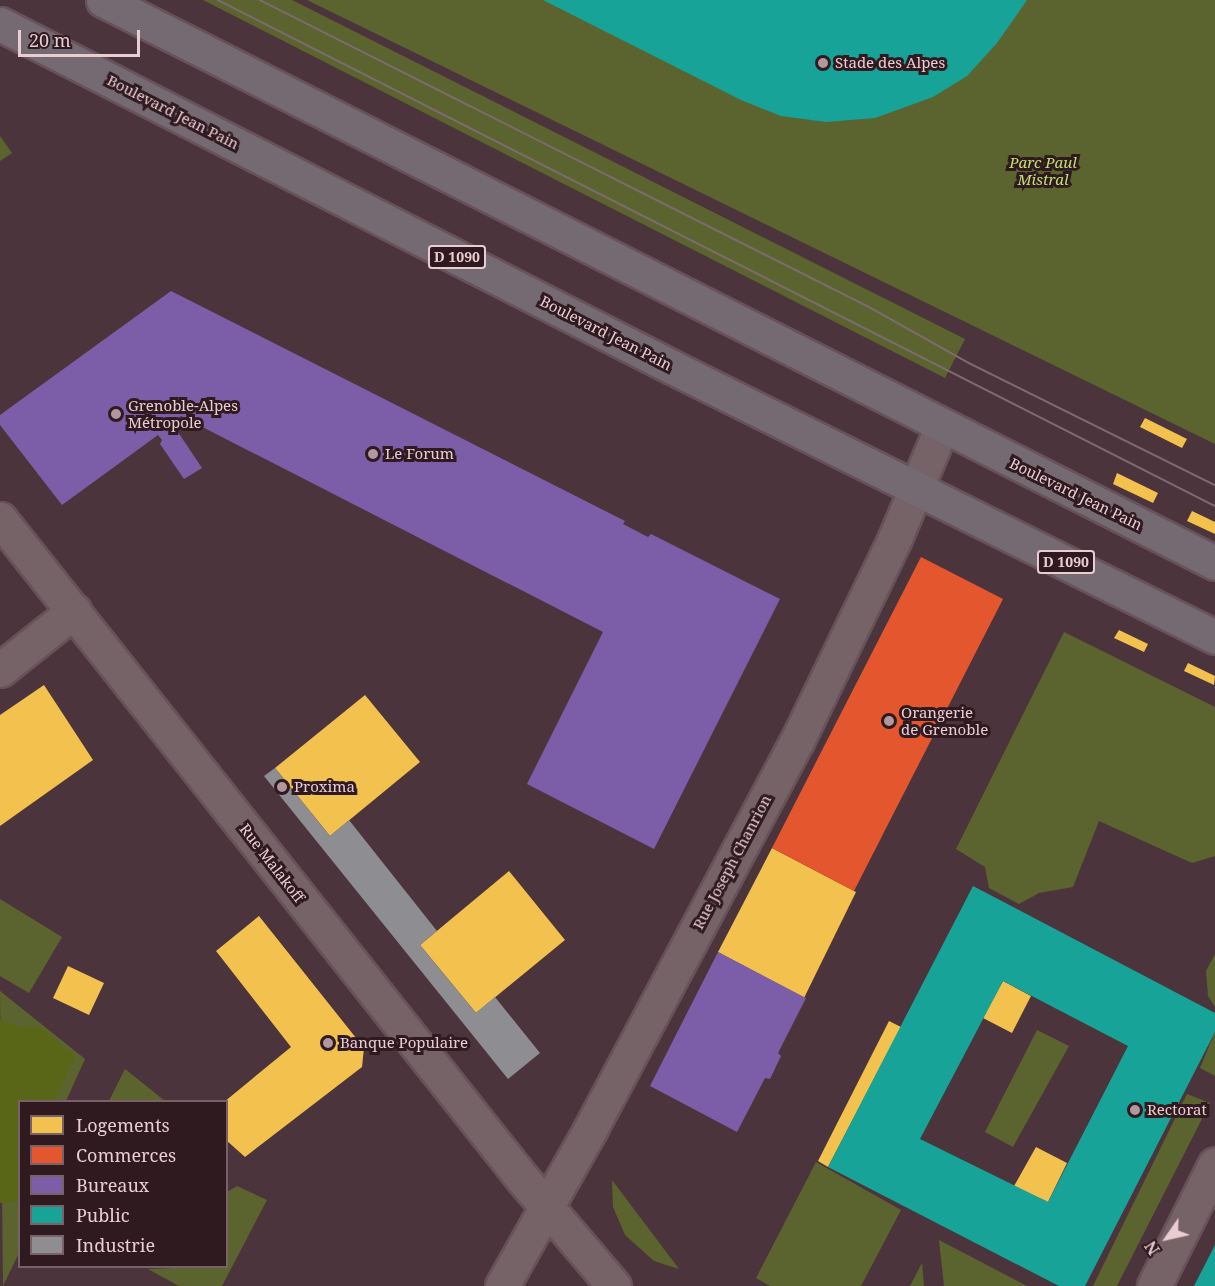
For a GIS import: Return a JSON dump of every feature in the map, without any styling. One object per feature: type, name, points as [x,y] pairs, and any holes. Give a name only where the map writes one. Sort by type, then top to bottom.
[{"type":"main road","name":"Boulevard Jean Pain","points":[[103,0],[942,427],[1215,563]]},
{"type":"main road","name":"Boulevard Jean Pain","points":[[0,24],[1215,637]]},
{"type":"street","name":"Rue Joseph Chanrion","points":[[502,1286],[796,741],[916,488],[942,427]]},
{"type":"street","name":"Rue Malakoff","points":[[0,519],[614,1286]]},
{"type":"street","points":[[0,670],[74,611]]},
{"type":"street","points":[[1154,1286],[1215,1164]]},
{"type":"green space","points":[[203,0],[292,0],[965,339],[945,378]]},
{"type":"green space","name":"Parc Paul Mistral","points":[[307,0],[1215,0],[1215,444]]},
{"type":"green space","points":[[0,136],[12,153],[0,161]]},
{"type":"green space","points":[[1064,632],[1215,707],[1215,856],[1192,863],[1099,821],[1073,887],[1039,893],[1019,904],[989,888],[985,867],[956,849]]},
{"type":"green space","points":[[0,899],[62,937],[29,993],[0,976]]},
{"type":"green space","points":[[1215,954],[1215,1007],[1208,996],[1206,971]]},
{"type":"green space","points":[[0,991],[85,1059],[66,1100],[18,1100],[18,1255],[3,1286]]},
{"type":"green space","points":[[0,1020],[23,1027],[41,1027],[75,1056],[55,1100],[18,1100],[18,1201],[0,1203]]},
{"type":"green space","points":[[1037,1030],[1069,1046],[1013,1147],[985,1132]]},
{"type":"green space","points":[[1215,1032],[1215,1076],[1200,1068]]},
{"type":"green space","points":[[125,1069],[164,1100],[110,1100]]},
{"type":"green space","points":[[1187,1094],[1210,1103],[1117,1286],[1093,1286]]},
{"type":"green space","points":[[816,1162],[901,1210],[861,1286],[770,1286],[756,1278]]},
{"type":"green space","points":[[612,1180],[679,1269],[654,1261],[625,1235],[613,1207]]},
{"type":"green space","points":[[237,1186],[267,1200],[222,1286],[179,1286],[148,1269],[228,1268],[228,1191]]},
{"type":"green space","points":[[939,1240],[1027,1286],[944,1286]]},
{"type":"green space","points":[[922,1263],[924,1286],[910,1286]]},
{"type":"building: Logements","points":[[1145,418],[1187,439],[1182,448],[1140,427]]},
{"type":"building: Logements","points":[[1117,473],[1158,493],[1153,503],[1113,484]]},
{"type":"building: Logements","points":[[1192,511],[1215,522],[1215,534],[1187,521]]},
{"type":"building: Logements","points":[[1119,630],[1148,644],[1144,652],[1114,638]]},
{"type":"building: Logements","points":[[1188,663],[1215,676],[1214,685],[1184,671]]},
{"type":"building: Logements","points":[[44,685],[93,760],[0,826],[0,715]]},
{"type":"building: Logements","points":[[365,695],[420,762],[330,836],[275,768]]},
{"type":"building: Logements","points":[[772,848],[856,892],[804,998],[718,952]]},
{"type":"building: Logements","points":[[509,871],[565,940],[476,1013],[420,945]]},
{"type":"building: Logements","points":[[259,916],[364,1048],[362,1067],[245,1157],[228,1142],[226,1100],[291,1047],[216,951]]},
{"type":"building: Logements","points":[[68,966],[104,983],[89,1015],[53,998]]},
{"type":"building: Logements","points":[[1003,981],[1031,996],[1012,1033],[983,1018]]},
{"type":"building: Logements","points":[[889,1021],[901,1027],[828,1167],[818,1161]]},
{"type":"building: Logements","points":[[1036,1147],[1067,1163],[1048,1202],[1014,1186]]},
{"type":"building: Commerces","name":"Orangerie de Grenoble","points":[[921,557],[1003,599],[854,891],[772,848]]},
{"type":"building: Bureaux","points":[[171,291],[625,521],[623,524],[648,537],[651,534],[780,599],[654,849],[527,784],[603,632],[181,416],[167,426],[172,434],[178,432],[202,468],[184,479],[160,444],[162,440],[158,435],[62,505],[0,425],[0,415]]},
{"type":"building: Bureaux","points":[[718,952],[806,998],[778,1053],[781,1056],[770,1079],[765,1078],[737,1132],[650,1086]]},
{"type":"building: Public","name":"Stade des Alpes","points":[[543,0],[1027,0],[997,43],[967,76],[933,97],[875,118],[826,122],[781,116],[741,100]]},
{"type":"building: Public","name":"Rectorat","points":[[973,886],[1215,1013],[1215,1032],[1085,1286],[1059,1286],[828,1167]],"holes":[[[1003,981],[1128,1046],[1048,1202],[920,1139]]]},
{"type":"building: Public","points":[[1215,1245],[1215,1286],[1194,1286]]},
{"type":"building: Industrie","points":[[275,768],[330,836],[349,820],[437,931],[420,945],[476,1013],[495,997],[540,1053],[508,1079],[264,776]]},
{"type":"tram line","points":[[218,0],[1215,506]]},
{"type":"tram line","points":[[260,0],[869,307],[971,364],[1215,485]]},
{"type":"place","name":"Stade des Alpes","points":[[823,63]]},
{"type":"place","name":"Grenoble-Alpes Métropole","points":[[116,414]]},
{"type":"place","name":"Le Forum","points":[[373,454]]},
{"type":"place","name":"Orangerie de Grenoble","points":[[889,721]]},
{"type":"place","name":"Proxima","points":[[282,787]]},
{"type":"place","name":"Banque Populaire","points":[[328,1043]]},
{"type":"place","name":"Rectorat","points":[[1135,1110]]}]
